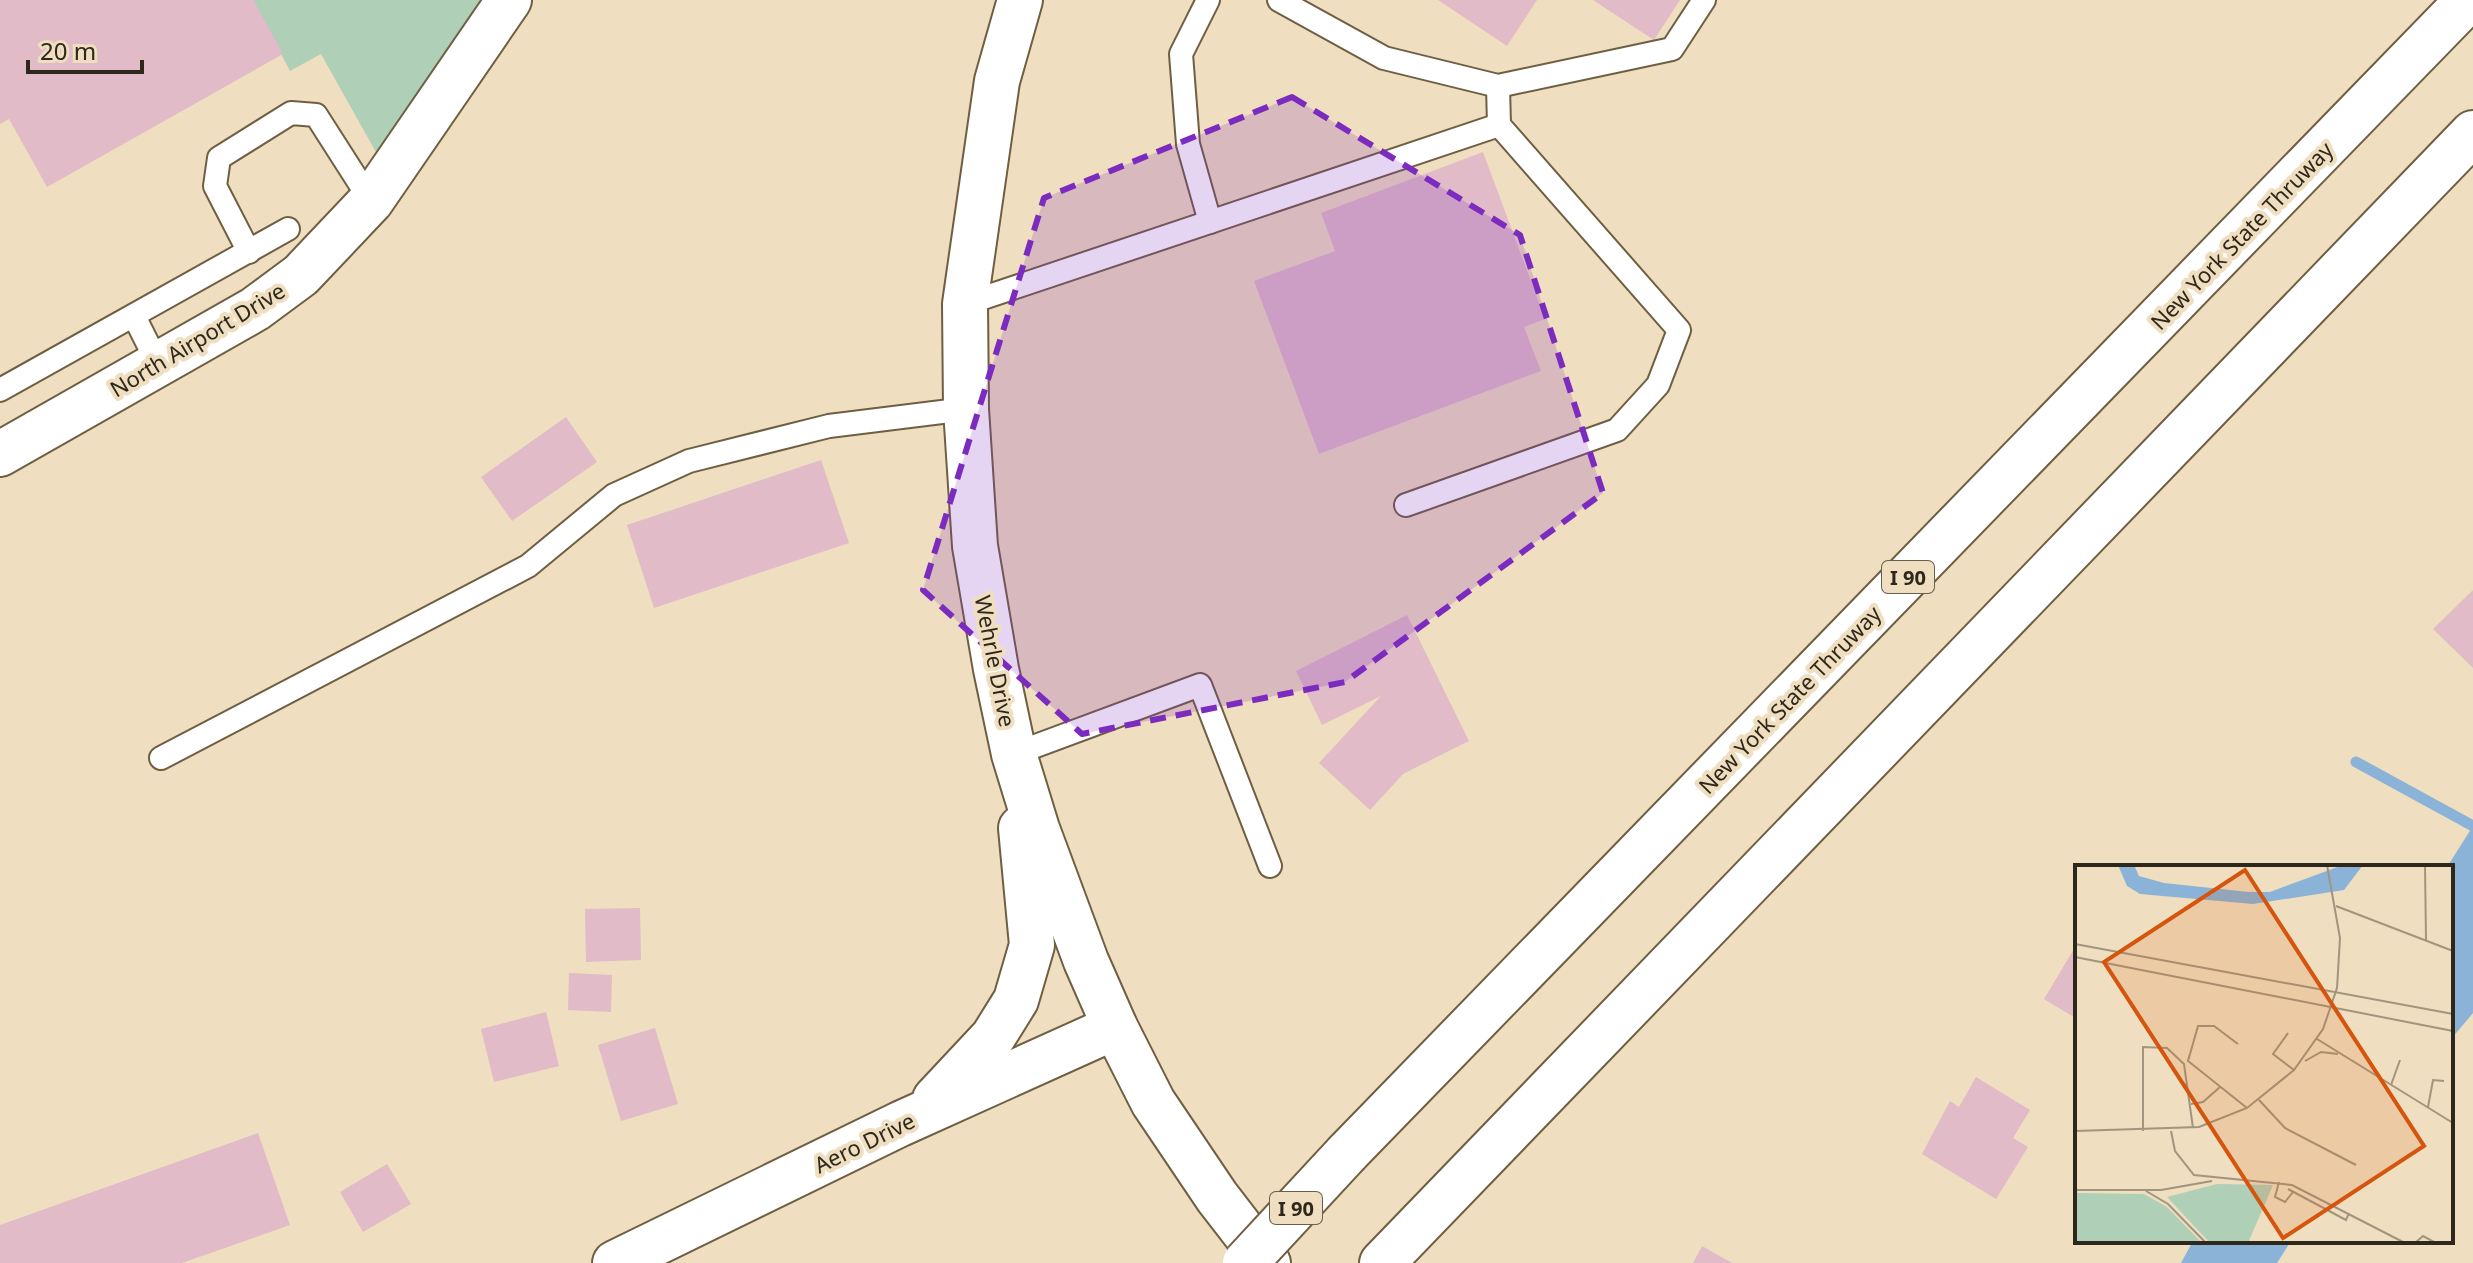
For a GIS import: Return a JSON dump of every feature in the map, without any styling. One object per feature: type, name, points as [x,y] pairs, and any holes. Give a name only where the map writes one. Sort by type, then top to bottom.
[{"type":"main road","name":"North Airport Drive","points":[[0,454],[255,309],[301,275],[371,201],[509,0]]},
{"type":"main road","name":"Wehrle Drive","points":[[1020,0],[997,81],[965,304],[966,409],[975,546],[996,669],[1014,754],[1037,829],[1086,961],[1115,1027],[1153,1102],[1217,1197],[1268,1263]]},
{"type":"main road","name":"New York State Thruway","points":[[1245,1263],[1347,1153],[2468,0]]},
{"type":"main road","points":[[1382,1263],[2473,133]]},
{"type":"main road","points":[[920,1115],[993,1037],[1016,1000],[1032,945],[1014,754]]},
{"type":"main road","name":"Aero Drive","points":[[615,1263],[920,1115],[1115,1027]]},
{"type":"lane","points":[[1208,0],[1181,54],[1188,144],[1210,222]]},
{"type":"lane","points":[[1279,0],[1384,58],[1498,86],[1672,49],[1704,0]]},
{"type":"lane","points":[[1406,505],[1617,430],[1658,385],[1679,330],[1499,125],[1498,86]]},
{"type":"lane","points":[[249,252],[215,186],[219,158],[291,113],[316,115],[371,201]]},
{"type":"lane","points":[[965,304],[1499,125]]},
{"type":"lane","points":[[0,390],[288,229]]},
{"type":"lane","points":[[134,316],[158,364]]},
{"type":"lane","points":[[161,758],[528,566],[614,495],[689,461],[829,426],[966,409]]},
{"type":"lane","points":[[1014,754],[1200,685],[1270,866]]},
{"type":"highlighted area","points":[[1292,97],[1520,235],[1603,493],[1345,682],[1082,734],[923,590],[1044,198]]},
{"type":"green space","points":[[253,0],[480,0],[377,154],[321,54],[290,71]]},
{"type":"water","points":[[2473,826],[2473,1013],[2453,1037],[2453,865],[2448,865]]},
{"type":"water","points":[[2192,1243],[2290,1243],[2277,1263],[2181,1263]]},
{"type":"building","points":[[0,0],[253,0],[283,54],[47,187],[9,119],[0,124]]},
{"type":"building","points":[[1438,0],[1537,0],[1507,46]]},
{"type":"building","points":[[1593,0],[1680,0],[1654,40]]},
{"type":"building","points":[[1483,152],[1545,319],[1524,327],[1541,371],[1319,454],[1254,281],[1335,251],[1321,213]]},
{"type":"building","points":[[566,417],[597,462],[512,521],[481,477]]},
{"type":"building","points":[[821,460],[849,543],[654,608],[627,525]]},
{"type":"building","points":[[2473,590],[2473,668],[2433,629]]},
{"type":"building","points":[[1407,615],[1469,741],[1403,774],[1370,810],[1319,763],[1381,696],[1322,725],[1296,671]]},
{"type":"building","points":[[640,908],[641,960],[586,962],[585,909]]},
{"type":"building","points":[[2075,947],[2075,1018],[2044,999]]},
{"type":"building","points":[[569,973],[612,975],[611,1012],[568,1010]]},
{"type":"building","points":[[546,1012],[559,1066],[494,1082],[481,1029]]},
{"type":"building","points":[[655,1028],[678,1104],[621,1121],[598,1045]]},
{"type":"building","points":[[1976,1077],[2030,1110],[2013,1138],[2028,1147],[1996,1199],[1922,1154],[1950,1101],[1959,1107]]},
{"type":"building","points":[[258,1133],[290,1225],[182,1263],[0,1263],[0,1225]]},
{"type":"building","points":[[387,1164],[411,1204],[363,1232],[340,1192]]},
{"type":"building","points":[[1702,1246],[1732,1263],[1693,1263]]},
{"type":"waterway","points":[[2356,762],[2473,826]]}]
